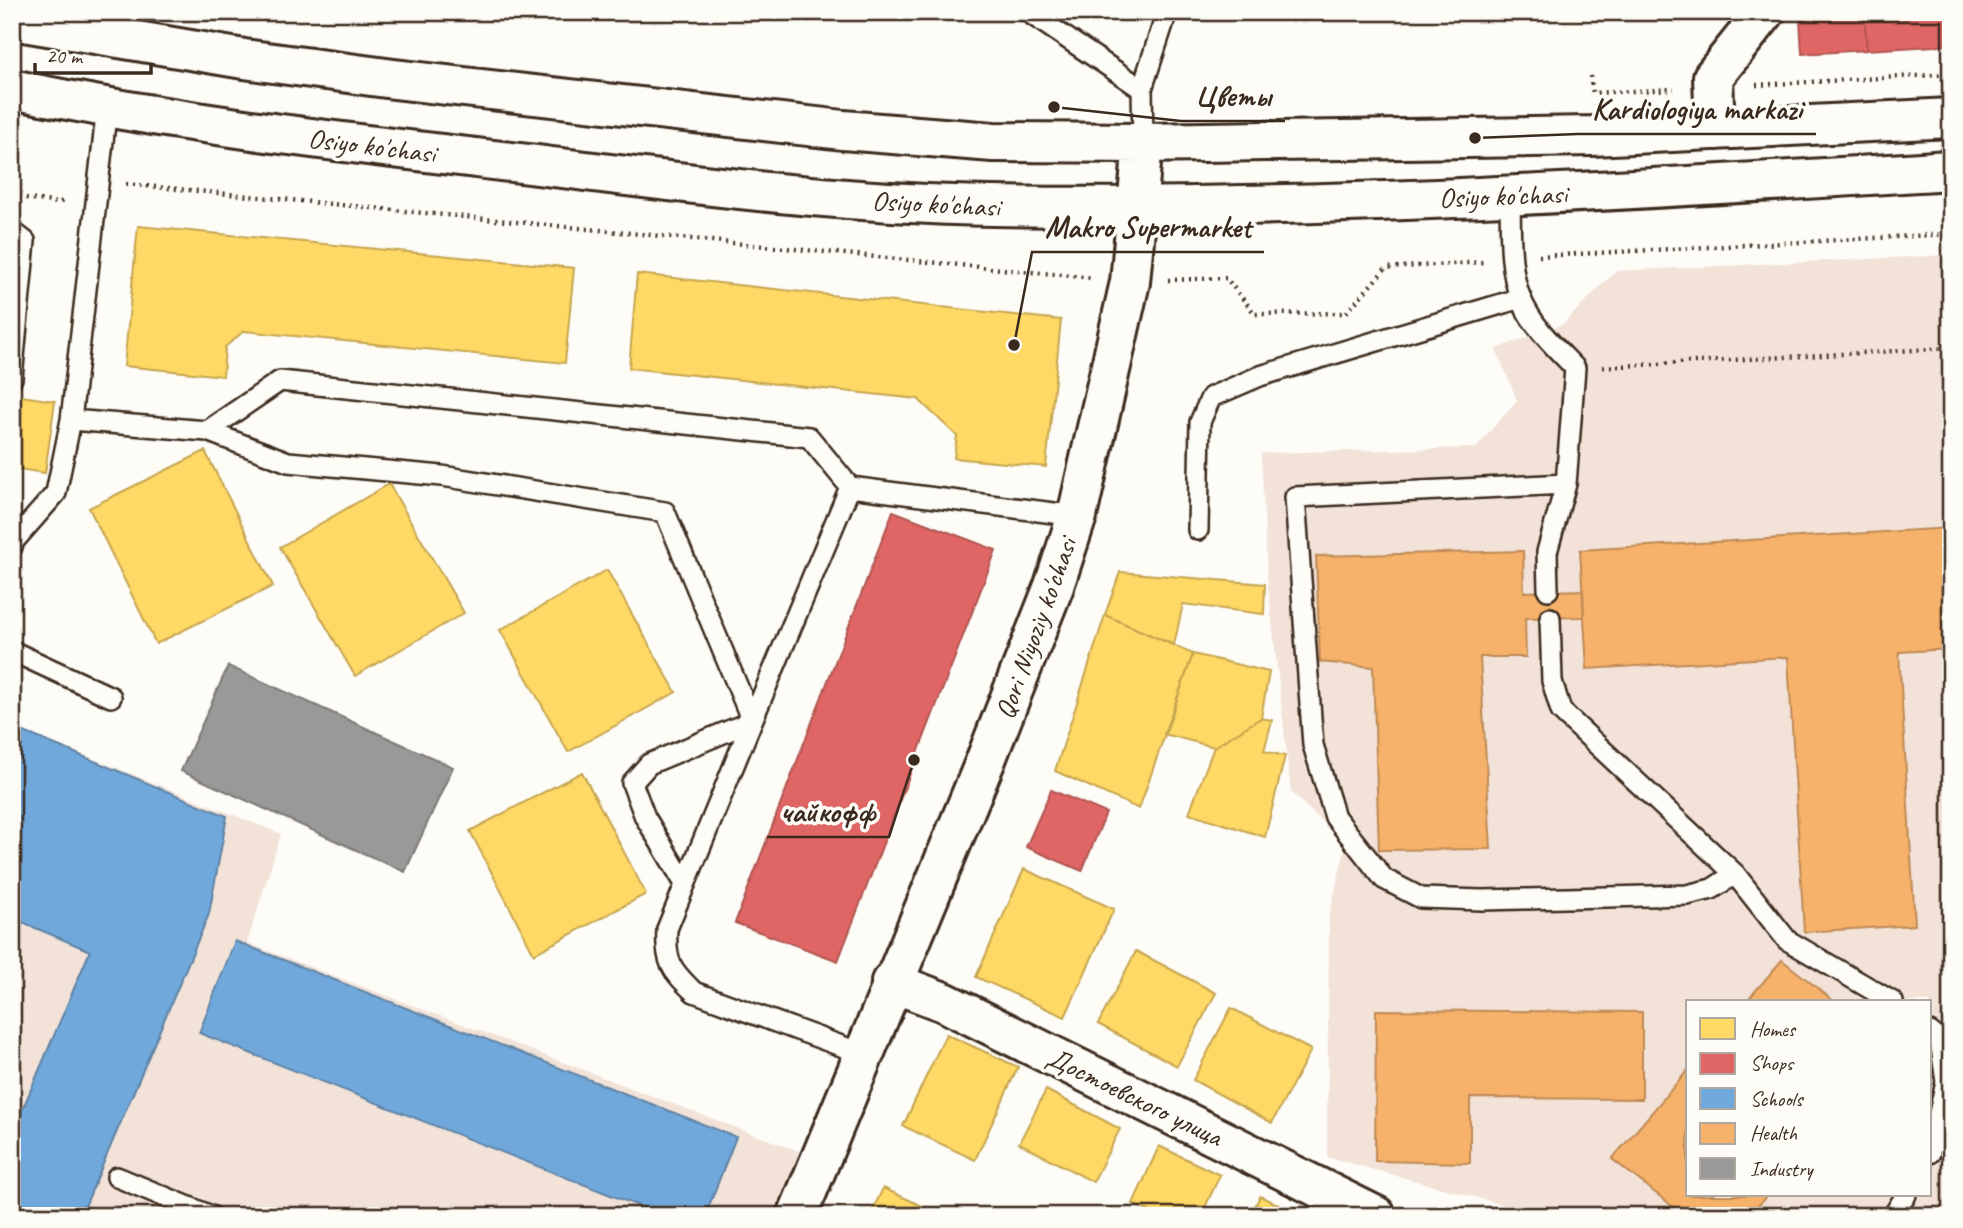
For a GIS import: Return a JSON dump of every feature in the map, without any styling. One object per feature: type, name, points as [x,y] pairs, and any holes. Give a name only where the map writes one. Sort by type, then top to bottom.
[{"type":"main road","points":[[1718,185],[1713,77],[1765,12]]},
{"type":"main road","name":"Osiyo ko'chasi","points":[[12,20],[95,23],[381,77],[843,130],[993,142],[1143,143],[1507,138],[1951,118]]},
{"type":"main road","name":"Osiyo ko'chasi","points":[[12,89],[107,107],[377,147],[807,195],[987,206],[1139,207],[1510,195],[1951,170]]},
{"type":"main road","points":[[1507,138],[1510,195]]},
{"type":"main road","name":"Qori Niyoziy ko'chasi","points":[[797,1216],[891,982],[985,762],[1054,586],[1077,516],[1130,282],[1143,143]]},
{"type":"main road","name":"Достоевского улица","points":[[891,982],[944,1002],[1376,1216]]},
{"type":"lane","points":[[1028,12],[1142,89]]},
{"type":"lane","name":"Qori Niyoziy ko'chasi","points":[[1143,143],[1142,89],[1167,12]]},
{"type":"lane","points":[[12,547],[14,541],[56,493],[71,420],[107,107]]},
{"type":"lane","points":[[1510,195],[1513,258],[1521,298],[1542,333],[1575,369],[1566,484],[1547,552],[1548,590]]},
{"type":"lane","points":[[12,231],[25,240],[12,377]]},
{"type":"lane","points":[[1198,530],[1200,422],[1211,397],[1259,376],[1521,298]]},
{"type":"lane","points":[[207,431],[279,381],[809,437],[850,487],[1077,516]]},
{"type":"lane","points":[[71,420],[207,431],[288,462],[442,477],[665,512],[752,721]]},
{"type":"lane","points":[[1566,484],[1295,497],[1313,745],[1335,817],[1384,879],[1421,898],[1482,900],[1687,895],[1712,889],[1735,874]]},
{"type":"lane","points":[[850,487],[667,929],[666,950],[673,972],[694,992],[863,1054]]},
{"type":"lane","points":[[1550,618],[1552,681],[1562,710],[1735,874],[1787,940],[1890,1000]]},
{"type":"lane","points":[[12,651],[111,697]]},
{"type":"lane","points":[[685,884],[645,817],[632,783],[649,764],[752,721]]},
{"type":"lane","points":[[1932,1034],[1940,1040],[1946,1082],[1932,1144]]},
{"type":"lane","points":[[117,1177],[211,1216]]},
{"type":"lane","points":[[1893,1216],[1905,1196]]},
{"type":"path","points":[[1590,76],[1594,93],[1951,74]]},
{"type":"path","points":[[12,196],[59,203],[98,181]]},
{"type":"path","points":[[1575,369],[1951,348]]},
{"type":"shaded area","points":[[1951,255],[1951,1216],[1545,1216],[1327,1157],[1329,916],[1346,845],[1291,792],[1267,577],[1261,453],[1476,448],[1517,400],[1496,349],[1563,324],[1616,271]]},
{"type":"shaded area","points":[[12,726],[281,834],[247,943],[806,1154],[779,1216],[12,1216]]},
{"type":"building: Homes","points":[[138,226],[574,268],[565,363],[244,331],[225,347],[223,376],[124,366]]},
{"type":"building: Homes","points":[[637,274],[1061,320],[1046,467],[954,458],[957,436],[918,399],[629,368]]},
{"type":"building: Homes","points":[[15,395],[55,401],[45,473],[12,468]]},
{"type":"building: Homes","points":[[205,451],[273,586],[156,644],[89,508]]},
{"type":"building: Homes","points":[[389,484],[464,613],[355,676],[280,547]]},
{"type":"building: Homes","points":[[607,570],[676,692],[568,752],[500,630]]},
{"type":"building: Homes","points":[[1120,572],[1265,584],[1264,614],[1183,604],[1174,645],[1105,615]]},
{"type":"building: Homes","points":[[1105,615],[1193,654],[1139,809],[1055,771]]},
{"type":"building: Homes","points":[[1193,654],[1269,672],[1261,718],[1214,747],[1164,734]]},
{"type":"building: Homes","points":[[1261,718],[1272,720],[1264,751],[1285,756],[1265,837],[1189,813],[1214,747]]},
{"type":"building: Homes","points":[[582,772],[646,894],[534,954],[470,831]]},
{"type":"building: Homes","points":[[1024,869],[1114,909],[1065,1017],[976,977]]},
{"type":"building: Homes","points":[[1136,951],[1216,993],[1177,1066],[1098,1024]]},
{"type":"building: Homes","points":[[1231,1008],[1311,1050],[1272,1123],[1193,1080]]},
{"type":"building: Homes","points":[[946,1034],[1018,1067],[975,1160],[903,1126]]},
{"type":"building: Homes","points":[[1046,1090],[1120,1129],[1093,1182],[1019,1143]]},
{"type":"building: Homes","points":[[1159,1146],[1220,1175],[1201,1216],[1159,1216],[1133,1204]]},
{"type":"building: Homes","points":[[883,1188],[944,1216],[870,1216]]},
{"type":"building: Homes","points":[[1260,1196],[1303,1216],[1250,1216]]},
{"type":"building: Shops","points":[[1806,12],[1864,12],[1867,50],[1802,54],[1800,19]]},
{"type":"building: Shops","points":[[1864,12],[1951,12],[1951,45],[1867,50]]},
{"type":"building: Shops","points":[[893,511],[996,550],[838,961],[735,923]]},
{"type":"building: Shops","points":[[1051,790],[1106,813],[1082,871],[1026,847]]},
{"type":"building: Schools","points":[[12,727],[227,816],[209,914],[81,1216],[12,1216],[12,1134],[90,951],[12,918]]},
{"type":"building: Schools","points":[[235,941],[736,1137],[705,1216],[664,1216],[199,1033]]},
{"type":"building: Health","points":[[1951,528],[1951,649],[1899,652],[1915,925],[1804,932],[1788,657],[1587,669],[1580,550]]},
{"type":"building: Health","points":[[1523,551],[1524,592],[1583,590],[1584,617],[1525,618],[1526,657],[1480,657],[1491,849],[1379,850],[1373,667],[1320,662],[1316,556]]},
{"type":"building: Health","points":[[1782,960],[1832,1000],[1748,1000]]},
{"type":"building: Health","points":[[1376,1010],[1642,1012],[1642,1099],[1470,1098],[1470,1163],[1375,1161]]},
{"type":"building: Health","points":[[1686,1072],[1686,1196],[1766,1196],[1750,1216],[1685,1216],[1612,1159]]},
{"type":"building: Industry","points":[[228,666],[453,767],[405,872],[181,771]]},
{"type":"place","name":"Цветы","points":[[1054,107]]},
{"type":"place","name":"Kardiologiya markazi","points":[[1475,138]]},
{"type":"place","name":"Makro Supermarket","points":[[1014,345]]},
{"type":"place","name":"чайкофф","points":[[914,760]]}]
